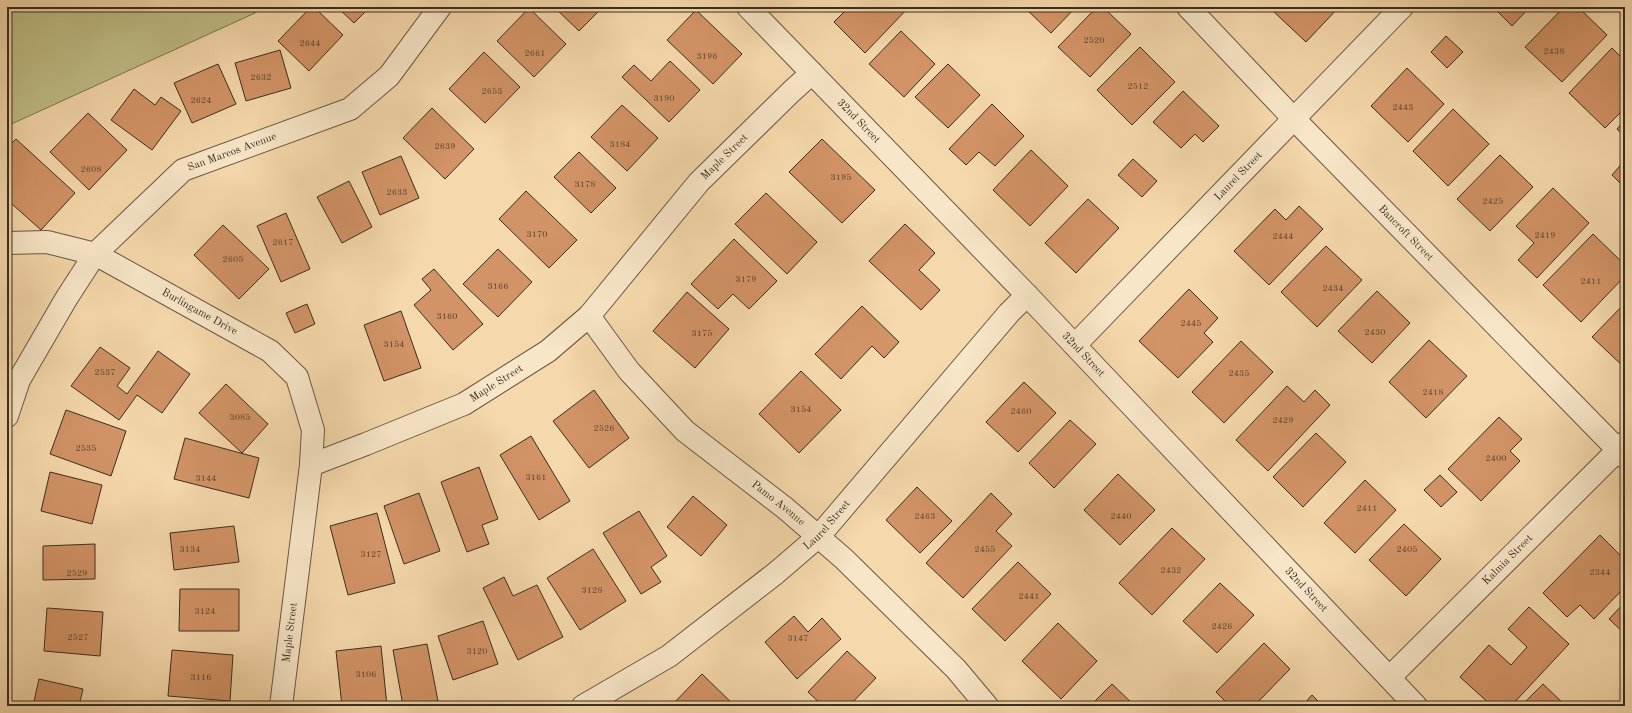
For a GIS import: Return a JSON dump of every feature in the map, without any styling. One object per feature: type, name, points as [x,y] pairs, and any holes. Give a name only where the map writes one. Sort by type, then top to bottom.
[{"type":"street","name":"San Marcos Avenue","points":[[7,416],[19,380],[66,299],[95,254],[183,170],[350,109],[389,76],[440,7]]},
{"type":"street","name":"Bancroft Street","points":[[1188,7],[1294,119],[1623,450]]},
{"type":"street","name":"Laurel Street","points":[[1075,345],[1402,7]]},
{"type":"street","name":"32nd Street","points":[[753,9],[812,73],[1075,345],[1416,706]]},
{"type":"street","name":"Maple Street","points":[[281,706],[311,465],[464,404],[548,351],[589,316],[699,182],[792,90],[812,73]]},
{"type":"street","name":"Burlingame Drive","points":[[7,243],[47,242],[95,254],[270,351],[297,377],[313,430],[311,465]]},
{"type":"street","name":"Laurel Street","points":[[583,706],[669,656],[776,573],[819,536],[1003,319],[1027,295]]},
{"type":"street","name":"Pamo Avenue","points":[[589,316],[629,371],[685,431],[819,536],[956,669],[987,706]]},
{"type":"street","name":"Kalmia Street","points":[[1390,677],[1623,450]]},
{"type":"shaded area","points":[[7,7],[260,7],[255,13],[7,126]]},
{"type":"building","points":[[311,7],[314,7],[343,35],[309,71],[278,41]]},
{"type":"building","points":[[337,7],[370,7],[354,23]]},
{"type":"building","points":[[554,7],[603,7],[579,31]]},
{"type":"building","points":[[849,7],[909,7],[865,53],[834,22]]},
{"type":"building","points":[[1024,7],[1076,7],[1051,33]]},
{"type":"building","points":[[1097,7],[1103,7],[1131,34],[1090,77],[1058,47]]},
{"type":"building","points":[[1277,7],[1339,7],[1306,42],[1273,11]]},
{"type":"building","points":[[1493,7],[1530,7],[1512,26]]},
{"type":"building","points":[[1564,7],[1578,7],[1607,35],[1562,82],[1525,47]]},
{"type":"building","points":[[529,8],[566,44],[534,77],[497,41]]},
{"type":"building","points":[[696,10],[742,54],[713,84],[667,40]]},
{"type":"building","points":[[901,31],[935,64],[904,97],[869,64]]},
{"type":"building","points":[[1446,36],[1463,52],[1447,68],[1431,52]]},
{"type":"building","points":[[1140,47],[1175,82],[1132,125],[1097,90]]},
{"type":"building","points":[[1612,48],[1625,61],[1625,108],[1605,128],[1569,93]]},
{"type":"building","points":[[280,50],[291,88],[246,101],[235,63]]},
{"type":"building","points":[[484,52],[520,87],[485,123],[449,89]]},
{"type":"building","points":[[670,61],[700,90],[669,122],[622,77],[634,65],[651,81]]},
{"type":"building","points":[[218,64],[236,104],[192,123],[174,83]]},
{"type":"building","points":[[948,64],[980,95],[948,128],[915,97]]},
{"type":"building","points":[[1407,68],[1444,104],[1408,142],[1371,106]]},
{"type":"building","points":[[134,89],[155,105],[161,97],[181,111],[152,150],[111,120]]},
{"type":"building","points":[[1183,91],[1219,126],[1203,142],[1195,134],[1181,148],[1153,122]]},
{"type":"building","points":[[992,104],[1024,136],[995,166],[979,152],[966,165],[949,149]]},
{"type":"building","points":[[622,105],[658,138],[627,171],[591,137]]},
{"type":"building","points":[[432,108],[474,149],[445,179],[403,138]]},
{"type":"building","points":[[1453,109],[1489,144],[1448,186],[1413,151]]},
{"type":"building","points":[[88,113],[127,150],[89,190],[50,152]]},
{"type":"building","points":[[1625,120],[1625,137],[1617,129]]},
{"type":"building","points":[[16,139],[75,193],[41,230],[12,204],[7,209],[7,148]]},
{"type":"building","points":[[822,139],[875,190],[842,223],[789,172]]},
{"type":"building","points":[[1031,150],[1068,186],[1030,226],[993,190]]},
{"type":"building","points":[[579,152],[616,188],[591,213],[554,177]]},
{"type":"building","points":[[1500,155],[1533,187],[1490,231],[1457,199]]},
{"type":"building","points":[[401,156],[419,198],[380,215],[362,172]]},
{"type":"building","points":[[1133,159],[1157,181],[1142,197],[1118,175]]},
{"type":"building","points":[[1625,160],[1625,188],[1612,175]]},
{"type":"building","points":[[349,181],[372,227],[342,243],[317,197]]},
{"type":"building","points":[[1553,188],[1589,223],[1537,278],[1518,260],[1534,243],[1516,226]]},
{"type":"building","points":[[526,191],[577,240],[549,268],[499,219]]},
{"type":"building","points":[[766,193],[817,242],[787,274],[735,224]]},
{"type":"building","points":[[1088,199],[1119,228],[1076,273],[1045,243]]},
{"type":"building","points":[[1299,206],[1323,229],[1269,285],[1234,251],[1275,209],[1286,220]]},
{"type":"building","points":[[286,213],[310,269],[281,282],[257,226]]},
{"type":"building","points":[[905,224],[935,253],[919,270],[940,290],[921,310],[869,261]]},
{"type":"building","points":[[223,225],[269,269],[239,299],[194,255]]},
{"type":"building","points":[[1593,234],[1625,265],[1625,276],[1581,322],[1543,285]]},
{"type":"building","points":[[734,239],[777,281],[749,309],[733,294],[718,309],[691,284]]},
{"type":"building","points":[[1326,246],[1362,280],[1317,327],[1281,292]]},
{"type":"building","points":[[498,249],[532,282],[498,317],[463,284]]},
{"type":"building","points":[[434,269],[483,324],[453,350],[414,305],[431,290],[422,279]]},
{"type":"building","points":[[1189,289],[1218,318],[1204,333],[1213,342],[1178,378],[1139,341]]},
{"type":"building","points":[[1377,291],[1410,323],[1372,363],[1338,331]]},
{"type":"building","points":[[687,292],[729,329],[695,368],[653,331]]},
{"type":"building","points":[[1625,303],[1625,368],[1592,337]]},
{"type":"building","points":[[307,304],[315,324],[295,333],[286,313]]},
{"type":"building","points":[[862,306],[899,342],[884,358],[872,346],[841,379],[815,354]]},
{"type":"building","points":[[401,311],[421,368],[384,381],[364,325]]},
{"type":"building","points":[[1429,340],[1467,376],[1426,418],[1389,382]]},
{"type":"building","points":[[1241,341],[1273,372],[1224,423],[1192,392]]},
{"type":"building","points":[[100,347],[130,368],[117,386],[127,394],[158,351],[190,374],[162,413],[137,395],[119,420],[71,386]]},
{"type":"building","points":[[801,371],[841,410],[799,453],[759,414]]},
{"type":"building","points":[[1024,382],[1056,413],[1018,452],[986,422]]},
{"type":"building","points":[[226,384],[268,424],[242,453],[199,413]]},
{"type":"building","points":[[1287,386],[1304,402],[1315,390],[1330,405],[1268,471],[1236,440]]},
{"type":"building","points":[[594,390],[629,438],[589,468],[553,421]]},
{"type":"building","points":[[66,410],[126,431],[111,476],[50,454]]},
{"type":"building","points":[[1499,417],[1522,439],[1510,451],[1520,461],[1481,501],[1448,469]]},
{"type":"building","points":[[1070,420],[1096,444],[1054,488],[1029,463]]},
{"type":"building","points":[[1316,433],[1346,462],[1303,507],[1273,477]]},
{"type":"building","points":[[531,436],[570,501],[539,520],[500,455]]},
{"type":"building","points":[[185,438],[259,458],[249,498],[174,479]]},
{"type":"building","points":[[479,467],[498,519],[482,525],[489,544],[467,552],[441,482]]},
{"type":"building","points":[[50,472],[102,485],[92,524],[41,511]]},
{"type":"building","points":[[1118,474],[1155,510],[1120,545],[1084,510]]},
{"type":"building","points":[[1440,475],[1457,492],[1441,507],[1424,490]]},
{"type":"building","points":[[1365,480],[1396,510],[1355,553],[1324,523]]},
{"type":"building","points":[[917,487],[952,521],[920,553],[886,520]]},
{"type":"building","points":[[419,493],[440,551],[404,564],[384,506]]},
{"type":"building","points":[[991,493],[1012,514],[996,531],[1012,546],[963,598],[926,563]]},
{"type":"building","points":[[693,496],[727,525],[701,556],[667,527]]},
{"type":"building","points":[[639,511],[667,556],[651,567],[661,582],[641,594],[603,533]]},
{"type":"building","points":[[377,513],[395,583],[348,595],[330,526]]},
{"type":"building","points":[[1404,524],[1441,559],[1406,596],[1369,560]]},
{"type":"building","points":[[234,526],[239,562],[174,570],[170,533]]},
{"type":"building","points":[[1172,528],[1205,559],[1152,615],[1119,583]]},
{"type":"building","points":[[1600,535],[1625,560],[1625,587],[1594,619],[1580,605],[1567,617],[1543,593]]},
{"type":"building","points":[[95,544],[95,579],[43,580],[43,546]]},
{"type":"building","points":[[593,549],[626,601],[580,630],[547,578]]},
{"type":"building","points":[[1018,562],[1051,594],[1005,641],[972,609]]},
{"type":"building","points":[[504,577],[513,596],[537,585],[563,637],[518,660],[483,588]]},
{"type":"building","points":[[1220,583],[1254,615],[1217,653],[1183,621]]},
{"type":"building","points":[[180,589],[239,589],[239,631],[179,631]]},
{"type":"building","points":[[1625,602],[1625,634],[1609,619]]},
{"type":"building","points":[[1529,607],[1569,644],[1511,706],[1492,706],[1460,677],[1489,645],[1511,665],[1527,647],[1508,629]]},
{"type":"building","points":[[47,608],[103,612],[100,656],[44,651]]},
{"type":"building","points":[[794,616],[808,632],[822,618],[841,639],[797,679],[765,642]]},
{"type":"building","points":[[483,621],[498,664],[453,680],[438,636]]},
{"type":"building","points":[[1058,623],[1097,661],[1061,699],[1022,661]]},
{"type":"building","points":[[1264,643],[1290,669],[1254,706],[1230,706],[1216,692]]},
{"type":"building","points":[[427,644],[438,701],[403,706],[393,650]]},
{"type":"building","points":[[381,646],[387,706],[342,706],[336,651]]},
{"type":"building","points":[[172,650],[233,655],[230,701],[168,696]]},
{"type":"building","points":[[847,651],[876,678],[849,706],[823,706],[808,692]]},
{"type":"building","points":[[702,674],[735,706],[671,706]]},
{"type":"building","points":[[39,679],[83,689],[79,706],[33,706]]},
{"type":"building","points":[[1112,684],[1135,706],[1090,706]]},
{"type":"building","points":[[1543,684],[1566,706],[1521,706]]},
{"type":"building","points":[[1312,695],[1323,706],[1302,706]]}]
